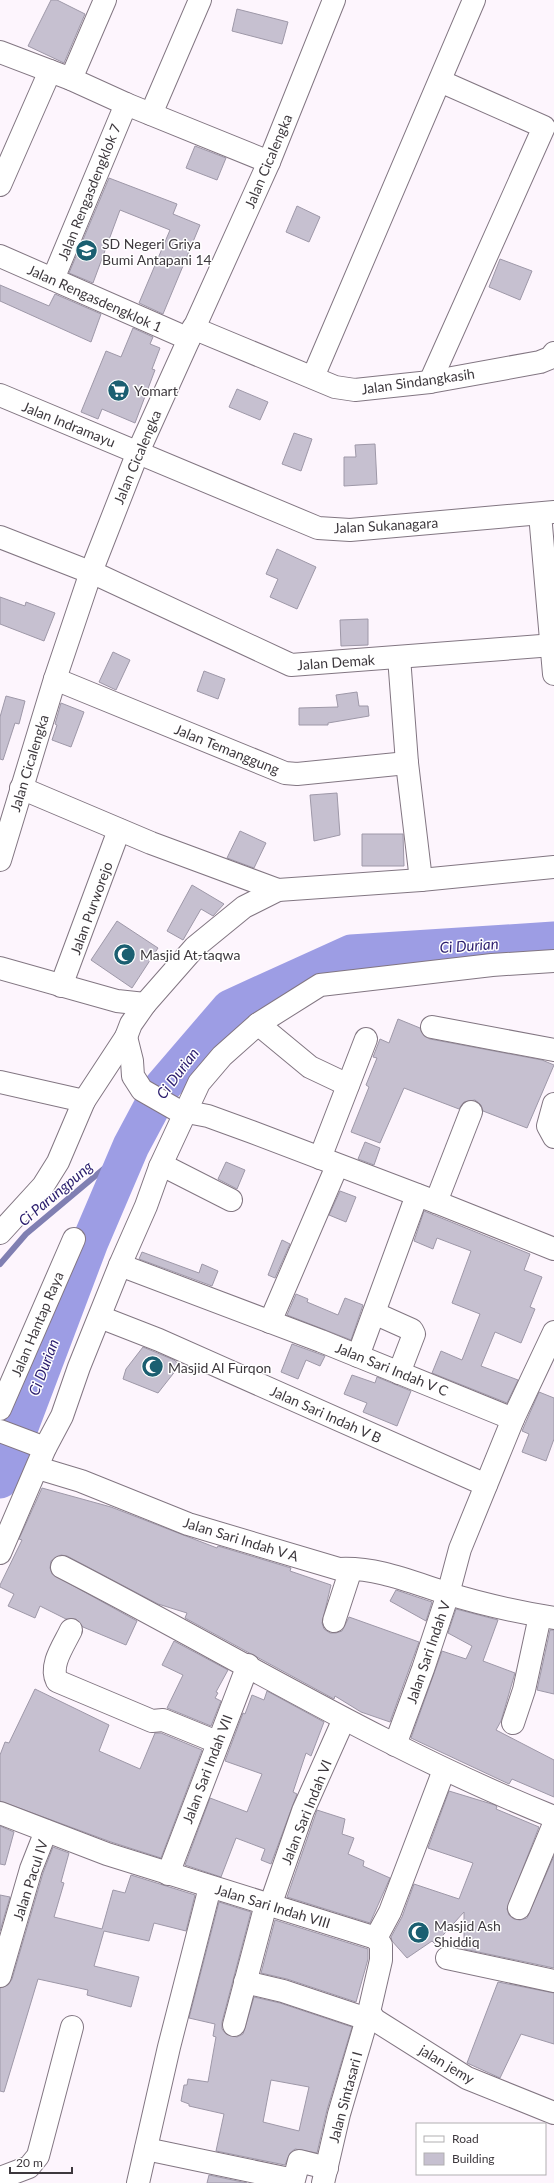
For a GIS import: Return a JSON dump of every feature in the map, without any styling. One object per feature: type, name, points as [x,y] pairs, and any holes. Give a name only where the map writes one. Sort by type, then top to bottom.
[{"type":"street","points":[[151,114],[200,0]]},
{"type":"street","name":"Jalan Cicalengka","points":[[0,860],[55,679],[91,572],[138,452],[269,162],[334,0]]},
{"type":"street","points":[[313,377],[474,0]]},
{"type":"street","points":[[71,79],[103,1]]},
{"type":"street","points":[[0,52],[71,79],[126,104],[269,162]]},
{"type":"street","points":[[0,185],[50,71]]},
{"type":"street","points":[[430,382],[549,130],[440,81]]},
{"type":"street","name":"Jalan Rengasdengklok 7","points":[[53,279],[126,104]]},
{"type":"street","name":"Jalan Rengasdengklok 1","points":[[0,256],[53,279],[191,333]]},
{"type":"street","name":"Jalan Sindangkasih","points":[[191,333],[313,377],[335,387],[355,390],[430,382],[540,362],[550,358],[554,353]]},
{"type":"street","name":"Jalan Indramayu","points":[[0,395],[138,452]]},
{"type":"street","name":"Jalan Sukanagara","points":[[138,452],[318,528],[350,530],[547,513]]},
{"type":"street","points":[[547,513],[554,674]]},
{"type":"street","name":"Jalan Demak","points":[[0,537],[91,572],[291,665],[553,645]]},
{"type":"street","points":[[399,657],[407,763],[421,880]]},
{"type":"street","name":"Jalan Temanggung","points":[[55,679],[285,773],[298,774],[407,763]]},
{"type":"street","points":[[21,788],[119,830],[278,890]]},
{"type":"street","name":"Jalan Purworejo","points":[[61,986],[119,830]]},
{"type":"street","points":[[0,1233],[43,1186],[58,1162],[84,1101],[126,1037],[132,1024],[145,1004],[195,947],[244,907],[278,890],[421,880],[554,867]]},
{"type":"street","points":[[0,1553],[38,1468],[41,1446],[62,1416],[79,1367],[120,1265],[146,1206],[181,1111],[199,1083],[222,1056],[258,1024],[320,985],[492,965],[554,961]]},
{"type":"street","points":[[0,968],[118,1001],[145,1004]]},
{"type":"street","points":[[258,1024],[310,1067],[348,1085]]},
{"type":"street","points":[[432,1027],[554,1050]]},
{"type":"street","points":[[126,1037],[137,1083],[181,1111],[208,1116],[426,1198],[554,1250]]},
{"type":"street","points":[[270,1322],[329,1162],[348,1085],[366,1039]]},
{"type":"street","points":[[0,1082],[84,1101]]},
{"type":"street","points":[[554,1104],[548,1126],[554,1137]]},
{"type":"street","points":[[358,1356],[374,1313],[426,1198],[471,1112]]},
{"type":"street","points":[[160,1166],[170,1169],[231,1200]]},
{"type":"street","name":"Jalan Hantap Raya","points":[[0,1410],[74,1239]]},
{"type":"street","name":"Jalan Sari Indah V C","points":[[120,1265],[358,1356],[513,1419]]},
{"type":"street","points":[[374,1313],[412,1330],[414,1334],[399,1373]]},
{"type":"street","name":"Jalan Sari Indah V B","points":[[100,1317],[159,1340],[486,1485]]},
{"type":"street","points":[[448,1594],[460,1549],[513,1419],[554,1332]]},
{"type":"street","points":[[1,1431],[41,1446]]},
{"type":"street","name":"Jalan Sari Indah V A","points":[[38,1468],[81,1481],[188,1524],[339,1569],[351,1569],[388,1574],[448,1594]]},
{"type":"street","points":[[62,1567],[248,1665],[344,1719],[444,1770],[554,1817]]},
{"type":"street","points":[[334,1621],[351,1569]]},
{"type":"street","name":"Jalan Sari Indah V","points":[[395,1745],[424,1669],[448,1594],[547,1617]]},
{"type":"street","points":[[513,1724],[547,1617]]},
{"type":"street","points":[[71,1630],[55,1666],[54,1675],[57,1681],[152,1721],[163,1720],[217,1742]]},
{"type":"street","name":"Jalan Sari Indah VII","points":[[168,1874],[217,1742],[248,1665]]},
{"type":"street","name":"Jalan Sari Indah VI","points":[[234,2025],[268,1905],[303,1811],[344,1719]]},
{"type":"street","points":[[376,1938],[390,1912],[444,1770]]},
{"type":"street","name":"Jalan Sari Indah VIII","points":[[0,1813],[46,1831],[168,1874],[376,1938]]},
{"type":"street","points":[[519,1908],[554,1824]]},
{"type":"street","name":"Jalan Pacul IV","points":[[0,1976],[31,1869],[46,1831]]},
{"type":"street","points":[[138,2183],[210,1887]]},
{"type":"street","name":"Jalan Sintasari I","points":[[325,2175],[339,2114],[368,2015],[381,1960],[381,1946],[376,1938]]},
{"type":"street","points":[[447,1958],[554,1980]]},
{"type":"street","points":[[245,1982],[368,2015]]},
{"type":"street","name":"jalan jemy","points":[[368,2015],[467,2078],[554,2113]]},
{"type":"street","points":[[0,2178],[29,2167],[38,2156],[72,2027]]},
{"type":"street","points":[[146,2149],[232,2175],[294,2180],[299,2161],[325,2175]]},
{"type":"building","points":[[51,0],[57,0],[85,14],[64,63],[28,46]]},
{"type":"building","points":[[237,9],[288,22],[282,44],[232,31]]},
{"type":"building","points":[[195,146],[226,158],[217,180],[186,168]]},
{"type":"building","points":[[109,178],[177,204],[173,214],[200,225],[163,314],[139,303],[170,230],[120,210],[93,283],[69,273]]},
{"type":"building","points":[[297,206],[320,217],[309,242],[286,232]]},
{"type":"building","points":[[500,259],[532,271],[520,300],[489,287]]},
{"type":"building","points":[[0,285],[49,306],[55,294],[101,314],[91,342],[0,301]]},
{"type":"building","name":"Yomart","points":[[133,328],[153,337],[150,344],[160,348],[152,369],[155,370],[135,423],[102,409],[98,419],[81,412],[106,351],[121,357]]},
{"type":"building","points":[[237,389],[268,402],[260,420],[229,407]]},
{"type":"building","points":[[294,433],[312,439],[301,471],[282,464]]},
{"type":"building","points":[[375,444],[377,484],[344,486],[344,457],[356,457],[355,445]]},
{"type":"building","points":[[277,549],[316,567],[297,609],[270,597],[278,579],[266,574]]},
{"type":"building","points":[[0,597],[25,606],[26,602],[55,613],[44,641],[0,624]]},
{"type":"building","points":[[368,619],[368,645],[341,646],[340,620]]},
{"type":"building","points":[[113,652],[130,660],[116,690],[99,682]]},
{"type":"building","points":[[204,671],[225,679],[218,699],[197,691]]},
{"type":"building","points":[[357,692],[359,706],[368,706],[369,716],[328,723],[328,725],[299,725],[299,708],[338,707],[336,695]]},
{"type":"building","points":[[6,696],[25,701],[19,724],[15,723],[3,760],[0,759],[0,717]]},
{"type":"building","points":[[61,703],[84,712],[71,747],[52,740],[57,725],[55,724]]},
{"type":"building","points":[[337,793],[340,835],[314,841],[310,795]]},
{"type":"building","points":[[240,831],[266,843],[254,868],[227,858]]},
{"type":"building","points":[[362,834],[403,834],[404,866],[362,866]]},
{"type":"building","points":[[192,885],[224,904],[213,916],[201,909],[183,940],[167,931]]},
{"type":"building","name":"Masjid At-taqwa","points":[[117,921],[158,948],[132,988],[91,960]]},
{"type":"building","points":[[398,1019],[420,1028],[424,1036],[430,1039],[542,1060],[554,1065],[527,1128],[483,1111],[481,1105],[475,1100],[464,1102],[459,1109],[404,1088],[380,1143],[351,1132],[369,1087],[366,1085],[377,1058],[373,1057],[380,1039],[389,1043]]},
{"type":"building","points":[[365,1142],[380,1148],[374,1165],[358,1159]]},
{"type":"building","points":[[226,1162],[245,1170],[237,1189],[218,1179]]},
{"type":"building","points":[[340,1191],[356,1197],[346,1222],[329,1215]]},
{"type":"building","points":[[424,1211],[530,1254],[524,1270],[542,1277],[530,1307],[535,1309],[521,1343],[495,1332],[481,1366],[518,1380],[507,1403],[432,1373],[441,1351],[462,1360],[480,1314],[452,1303],[471,1251],[437,1238],[433,1249],[414,1241]]},
{"type":"building","points":[[282,1240],[290,1244],[275,1278],[268,1275]]},
{"type":"building","points":[[142,1252],[199,1273],[202,1264],[218,1271],[212,1286],[139,1259]]},
{"type":"building","points":[[296,1294],[308,1299],[307,1302],[338,1315],[345,1298],[363,1305],[351,1340],[287,1315]]},
{"type":"building","points":[[292,1344],[325,1356],[320,1366],[306,1360],[298,1379],[281,1372]]},
{"type":"building","name":"Masjid Al Furqon","points":[[143,1347],[174,1360],[180,1365],[158,1393],[123,1379],[126,1369]]},
{"type":"building","points":[[352,1375],[375,1383],[377,1377],[411,1391],[397,1426],[363,1412],[367,1403],[344,1394]]},
{"type":"building","points":[[539,1392],[554,1398],[554,1439],[546,1461],[522,1452],[529,1434],[522,1431]]},
{"type":"building","points":[[42,1488],[111,1507],[217,1548],[218,1546],[291,1568],[290,1571],[331,1585],[322,1623],[324,1629],[330,1633],[342,1631],[349,1617],[419,1642],[390,1722],[361,1712],[335,1696],[334,1699],[185,1618],[187,1613],[158,1604],[67,1556],[61,1555],[51,1561],[50,1568],[52,1574],[137,1621],[126,1645],[83,1627],[76,1619],[66,1619],[40,1606],[35,1618],[8,1606],[14,1594],[0,1587],[0,1585],[22,1540],[19,1539]]},
{"type":"building","points":[[396,1590],[432,1602],[426,1621],[390,1601]]},
{"type":"building","points":[[456,1609],[498,1620],[483,1661],[515,1673],[501,1721],[496,1730],[554,1760],[554,1797],[512,1779],[509,1784],[411,1738],[442,1651],[466,1659],[472,1646],[448,1633]]},
{"type":"building","points":[[550,1630],[554,1630],[554,1694],[537,1690]]},
{"type":"building","points":[[174,1641],[228,1670],[216,1692],[218,1693],[215,1698],[221,1701],[211,1726],[167,1708],[183,1675],[162,1665]]},
{"type":"building","points":[[35,1689],[109,1725],[99,1751],[140,1769],[155,1733],[161,1733],[202,1750],[161,1858],[111,1842],[0,1801],[0,1755],[5,1742],[9,1743]]},
{"type":"building","points":[[267,1691],[324,1722],[311,1756],[306,1753],[293,1792],[297,1794],[271,1864],[261,1860],[265,1849],[236,1838],[221,1877],[185,1865],[210,1798],[247,1812],[262,1774],[225,1761],[243,1713],[245,1714],[252,1695],[264,1700]]},
{"type":"building","points":[[449,1791],[495,1805],[497,1807],[496,1809],[539,1827],[507,1909],[509,1915],[514,1919],[520,1920],[527,1918],[554,1856],[554,1968],[464,1949],[464,1912],[435,1944],[432,1941],[407,1958],[392,1941],[391,1937],[402,1917],[414,1884],[459,1899],[473,1863],[428,1848]]},
{"type":"building","points":[[317,1810],[345,1819],[342,1834],[354,1838],[348,1854],[364,1861],[363,1866],[390,1878],[370,1923],[287,1897]]},
{"type":"building","points":[[0,1826],[14,1832],[5,1865],[0,1864]]},
{"type":"building","points":[[53,1847],[69,1853],[61,1882],[64,1883],[54,1917],[102,1929],[113,1890],[125,1893],[131,1875],[195,1895],[186,1931],[154,1923],[149,1941],[104,1931],[94,1966],[139,1977],[131,2007],[87,1995],[88,1990],[38,1979],[4,2092],[0,2091],[0,1988],[8,1985],[12,1979],[43,1873]]},
{"type":"building","points":[[0,1895],[10,1897],[0,1931]]},
{"type":"building","points":[[219,1902],[251,1912],[222,2022],[222,2029],[226,2034],[237,2037],[243,2034],[254,1997],[280,2003],[352,2027],[327,2110],[317,2153],[295,2149],[290,2153],[285,2165],[216,2151],[224,2114],[189,2106],[189,2104],[181,2101],[184,2085],[187,2085],[188,2079],[208,2082],[216,2037],[213,2036],[215,2024],[189,2018]],"holes":[[[271,2080],[309,2087],[299,2131],[263,2122]]]},
{"type":"building","points":[[275,1920],[368,1949],[368,1959],[356,2002],[287,1979],[261,1973]]},
{"type":"building","points":[[498,1982],[554,1993],[554,2044],[521,2034],[500,2078],[467,2063]]},
{"type":"building","points":[[209,2175],[247,2183],[207,2183]]},
{"type":"waterway","name":"Ci Durian","points":[[0,1480],[90,1242],[131,1146],[163,1086],[230,1008],[351,953],[554,940]]},
{"type":"waterway","name":"Ci Parungpung","points":[[0,1264],[26,1234],[131,1146]]},
{"type":"place","name":"SD Negeri Griya Bumi Antapani 14","points":[[87,251]]},
{"type":"place","name":"Yomart","points":[[119,390]]},
{"type":"place","name":"Masjid At-taqwa","points":[[124,954]]},
{"type":"place","name":"Masjid Al Furqon","points":[[153,1367]]},
{"type":"place","name":"Masjid Ash Shiddiq","points":[[418,1933]]}]
